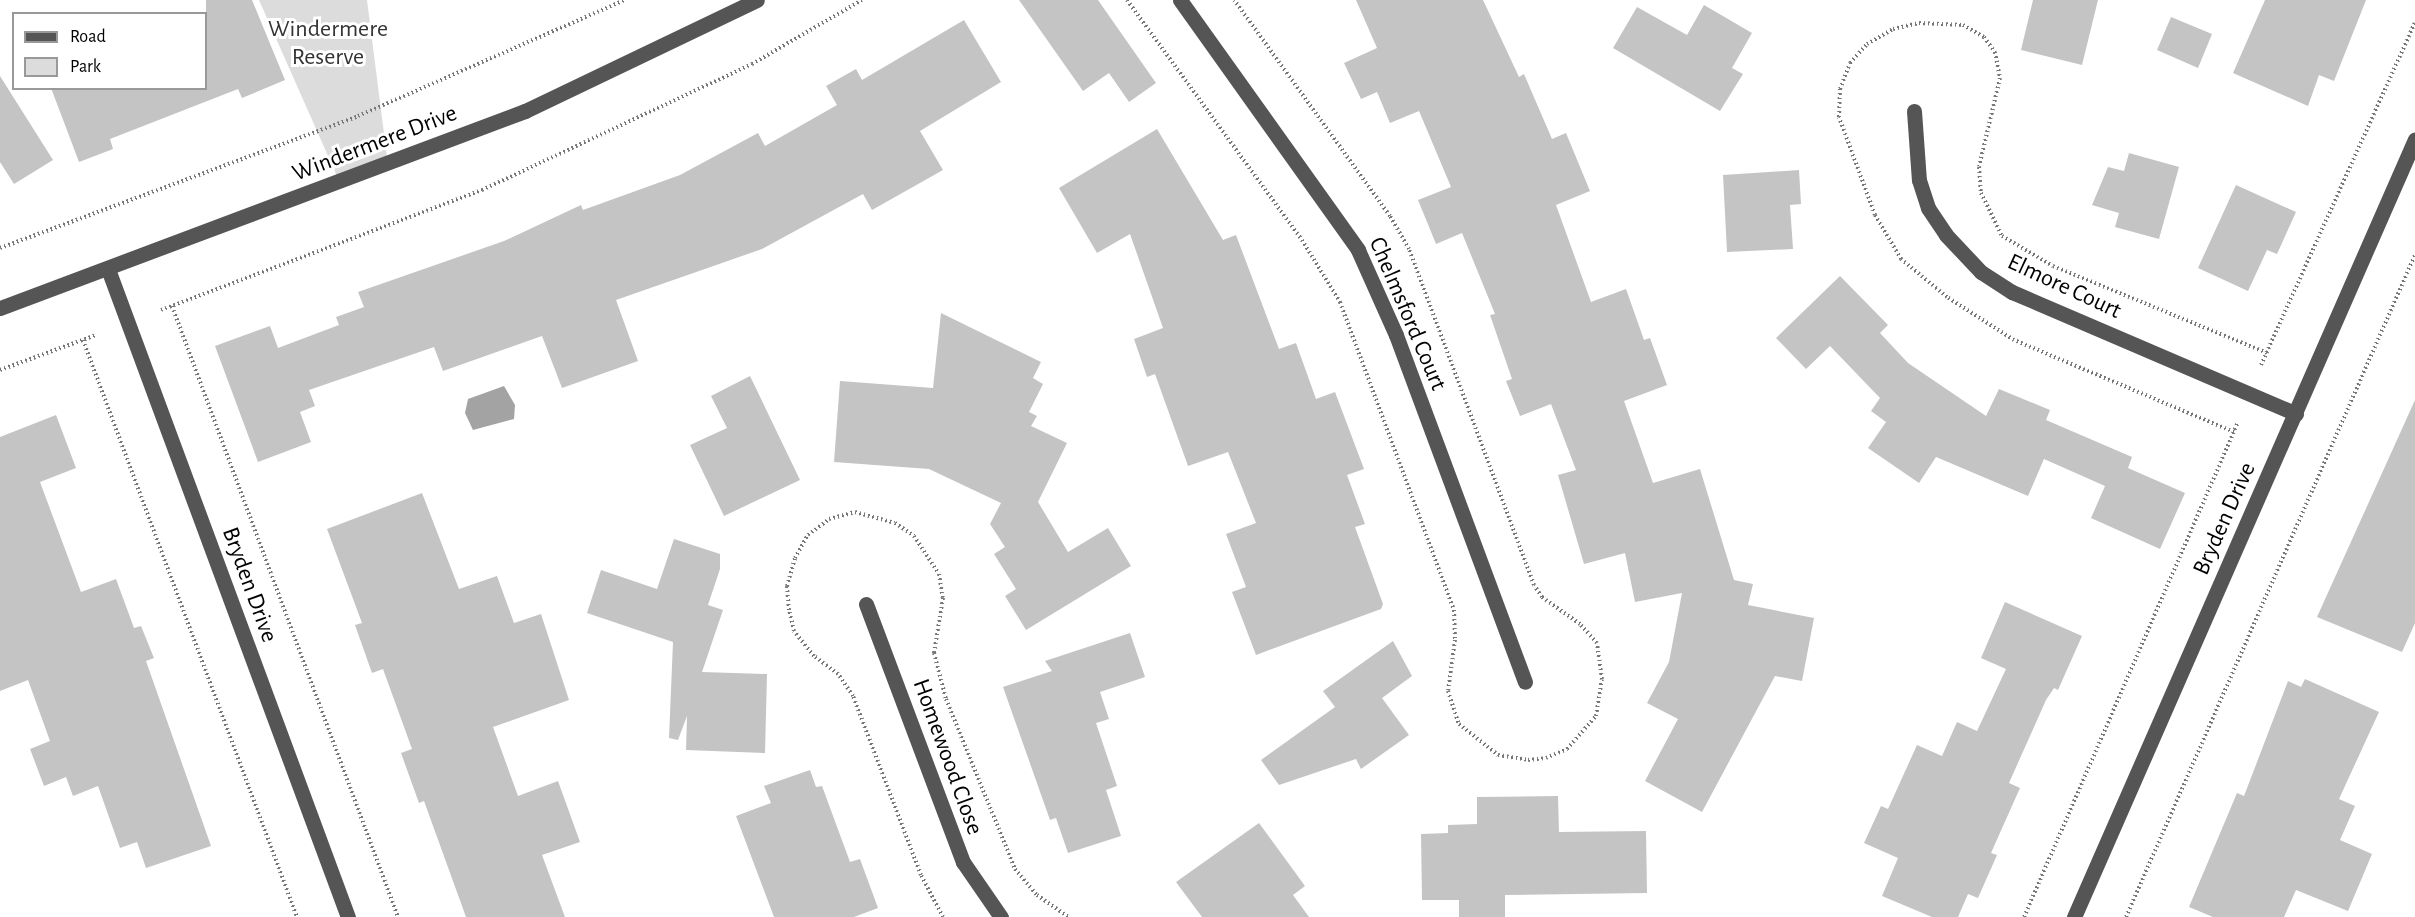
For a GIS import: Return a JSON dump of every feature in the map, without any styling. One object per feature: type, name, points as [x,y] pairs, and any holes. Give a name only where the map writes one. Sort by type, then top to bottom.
[{"type":"street","name":"Windermere Drive","points":[[0,308],[525,111],[757,0]]},
{"type":"street","name":"Chelmsford Court","points":[[1180,0],[1358,250],[1396,335],[1525,682]]},
{"type":"street","name":"Elmore Court","points":[[1914,111],[1919,180],[1928,208],[1946,235],[1982,272],[2012,292],[2296,414]]},
{"type":"street","name":"Bryden Drive","points":[[2074,917],[2415,139]]},
{"type":"street","name":"Bryden Drive","points":[[108,269],[348,917]]},
{"type":"street","name":"Homewood Close","points":[[866,604],[963,862],[1001,917]]},
{"type":"path","points":[[0,248],[358,116],[625,0]]},
{"type":"path","points":[[161,310],[482,190],[752,64],[861,0]]},
{"type":"path","points":[[2234,432],[2014,340],[1947,297],[1901,259],[1875,215],[1839,117],[1840,89],[1850,63],[1875,39],[1893,29],[1919,23],[1963,25],[1984,37],[1995,52],[2000,78],[1979,167],[1988,213],[2002,236],[2053,266],[2267,353]]},
{"type":"path","points":[[2257,374],[2415,23]]},
{"type":"path","points":[[2126,917],[2415,255]]},
{"type":"path","points":[[172,306],[398,917]]},
{"type":"path","points":[[0,370],[96,335]]},
{"type":"path","points":[[83,340],[297,917]]},
{"type":"path","points":[[2024,917],[2239,419]]},
{"type":"green space","name":"Windermere Reserve","points":[[259,0],[367,0],[388,165],[340,183]]},
{"type":"shaded area","points":[[504,386],[515,405],[514,419],[473,430],[465,413],[468,399]]},
{"type":"building","points":[[206,0],[252,0],[285,80],[242,98],[238,89],[110,139],[113,149],[79,162],[52,90],[207,90]]},
{"type":"building","points":[[1019,0],[1098,0],[1156,83],[1129,102],[1109,73],[1083,91]]},
{"type":"building","points":[[1356,0],[1483,0],[1519,77],[1524,74],[1552,139],[1566,133],[1590,191],[1556,205],[1591,302],[1626,289],[1644,340],[1650,338],[1667,385],[1624,401],[1653,483],[1700,469],[1734,580],[1753,584],[1748,605],[1814,618],[1802,681],[1775,676],[1702,812],[1645,781],[1678,719],[1647,703],[1669,662],[1682,593],[1635,602],[1625,553],[1584,564],[1558,475],[1576,470],[1551,404],[1520,416],[1506,381],[1512,379],[1490,315],[1495,314],[1462,233],[1436,244],[1418,200],[1451,187],[1419,111],[1390,123],[1377,92],[1361,99],[1344,63],[1377,48]]},
{"type":"building","points":[[2033,0],[2098,0],[2082,65],[2021,50]]},
{"type":"building","points":[[2265,0],[2366,0],[2334,81],[2319,75],[2308,106],[2233,73]]},
{"type":"building","points":[[1704,5],[1752,33],[1732,68],[1743,74],[1720,111],[1613,48],[1637,7],[1687,35]]},
{"type":"building","points":[[2171,17],[2212,34],[2198,68],[2157,50]]},
{"type":"building","points":[[964,20],[1001,82],[920,131],[943,170],[872,210],[863,194],[762,249],[616,300],[638,361],[562,388],[542,336],[443,371],[434,347],[309,390],[315,406],[300,412],[311,442],[258,462],[215,346],[270,326],[278,348],[339,325],[336,317],[364,307],[358,292],[504,241],[581,205],[583,210],[680,175],[758,133],[765,146],[837,105],[826,86],[856,69],[862,80]]},
{"type":"building","points":[[0,76],[53,160],[14,184],[0,162]]},
{"type":"building","points":[[1157,129],[1223,240],[1236,235],[1279,349],[1296,343],[1316,399],[1335,392],[1364,469],[1347,475],[1365,524],[1355,527],[1383,604],[1381,609],[1256,655],[1232,592],[1246,587],[1226,534],[1256,523],[1228,452],[1188,466],[1155,374],[1147,377],[1134,339],[1163,328],[1130,234],[1097,253],[1059,188]]},
{"type":"building","points":[[2129,153],[2179,167],[2159,239],[2115,227],[2119,213],[2092,205],[2108,167],[2124,171]]},
{"type":"building","points":[[1799,170],[1801,204],[1790,205],[1793,249],[1727,252],[1723,175]]},
{"type":"building","points":[[2236,185],[2296,212],[2277,254],[2267,250],[2248,291],[2198,268]]},
{"type":"building","points":[[1840,276],[1888,325],[1880,333],[1908,363],[1986,416],[1999,389],[2050,410],[2046,420],[2132,457],[2128,468],[2185,493],[2160,549],[2091,518],[2105,486],[2044,459],[2028,496],[1936,457],[1919,483],[1868,448],[1886,422],[1871,411],[1880,398],[1830,346],[1806,369],[1776,338]]},
{"type":"building","points":[[941,313],[1041,362],[1033,378],[1043,384],[1029,412],[1037,416],[1031,426],[1067,443],[1038,502],[1068,552],[1108,528],[1131,566],[1026,630],[1005,596],[1016,589],[994,554],[1005,547],[990,524],[1001,503],[929,469],[834,462],[840,381],[933,388]]},
{"type":"building","points":[[750,376],[800,480],[724,516],[690,445],[727,428],[711,396]]},
{"type":"building","points":[[2415,400],[2415,623],[2402,652],[2317,617]]},
{"type":"building","points":[[56,415],[76,468],[40,482],[81,592],[116,579],[134,628],[141,626],[154,658],[146,661],[211,846],[146,868],[137,842],[120,848],[98,786],[73,796],[66,777],[44,786],[30,749],[50,741],[28,680],[0,691],[0,437]]},
{"type":"building","points":[[422,493],[459,589],[497,576],[514,623],[541,614],[569,700],[493,727],[518,796],[558,781],[580,842],[542,855],[565,917],[466,917],[424,801],[419,803],[401,753],[412,749],[383,669],[372,673],[355,625],[362,623],[327,529]]},
{"type":"building","points":[[674,539],[720,554],[720,569],[708,605],[723,610],[702,672],[767,674],[765,753],[686,750],[687,716],[678,740],[669,738],[673,642],[587,613],[601,570],[657,589]]},
{"type":"building","points":[[2005,602],[2082,636],[2058,690],[2054,688],[2046,700],[2009,783],[2020,788],[1991,853],[1997,855],[1978,898],[1968,894],[1958,917],[1932,917],[1882,896],[1898,858],[1864,843],[1881,806],[1888,809],[1917,745],[1942,756],[1957,722],[1977,731],[2006,669],[1981,658]]},
{"type":"building","points":[[1130,633],[1145,677],[1100,692],[1109,719],[1096,723],[1117,786],[1106,790],[1121,836],[1068,853],[1056,818],[1050,820],[1003,687],[1052,671],[1045,661]]},
{"type":"building","points":[[1393,641],[1412,676],[1382,698],[1409,735],[1361,769],[1356,759],[1279,785],[1261,760],[1335,707],[1323,691]]},
{"type":"building","points":[[2305,679],[2379,712],[2339,799],[2355,806],[2340,840],[2372,854],[2348,911],[2296,890],[2284,917],[2213,917],[2189,907],[2237,793],[2244,796],[2288,681],[2301,687]]},
{"type":"building","points":[[810,770],[816,787],[822,786],[850,862],[860,859],[878,908],[854,917],[774,917],[736,816],[771,803],[764,786]]},
{"type":"building","points":[[1558,796],[1559,832],[1646,831],[1647,893],[1505,895],[1505,917],[1459,917],[1459,900],[1422,900],[1421,834],[1448,833],[1448,825],[1477,824],[1477,797]]},
{"type":"building","points":[[1259,823],[1305,886],[1293,895],[1309,917],[1202,917],[1176,882]]}]
